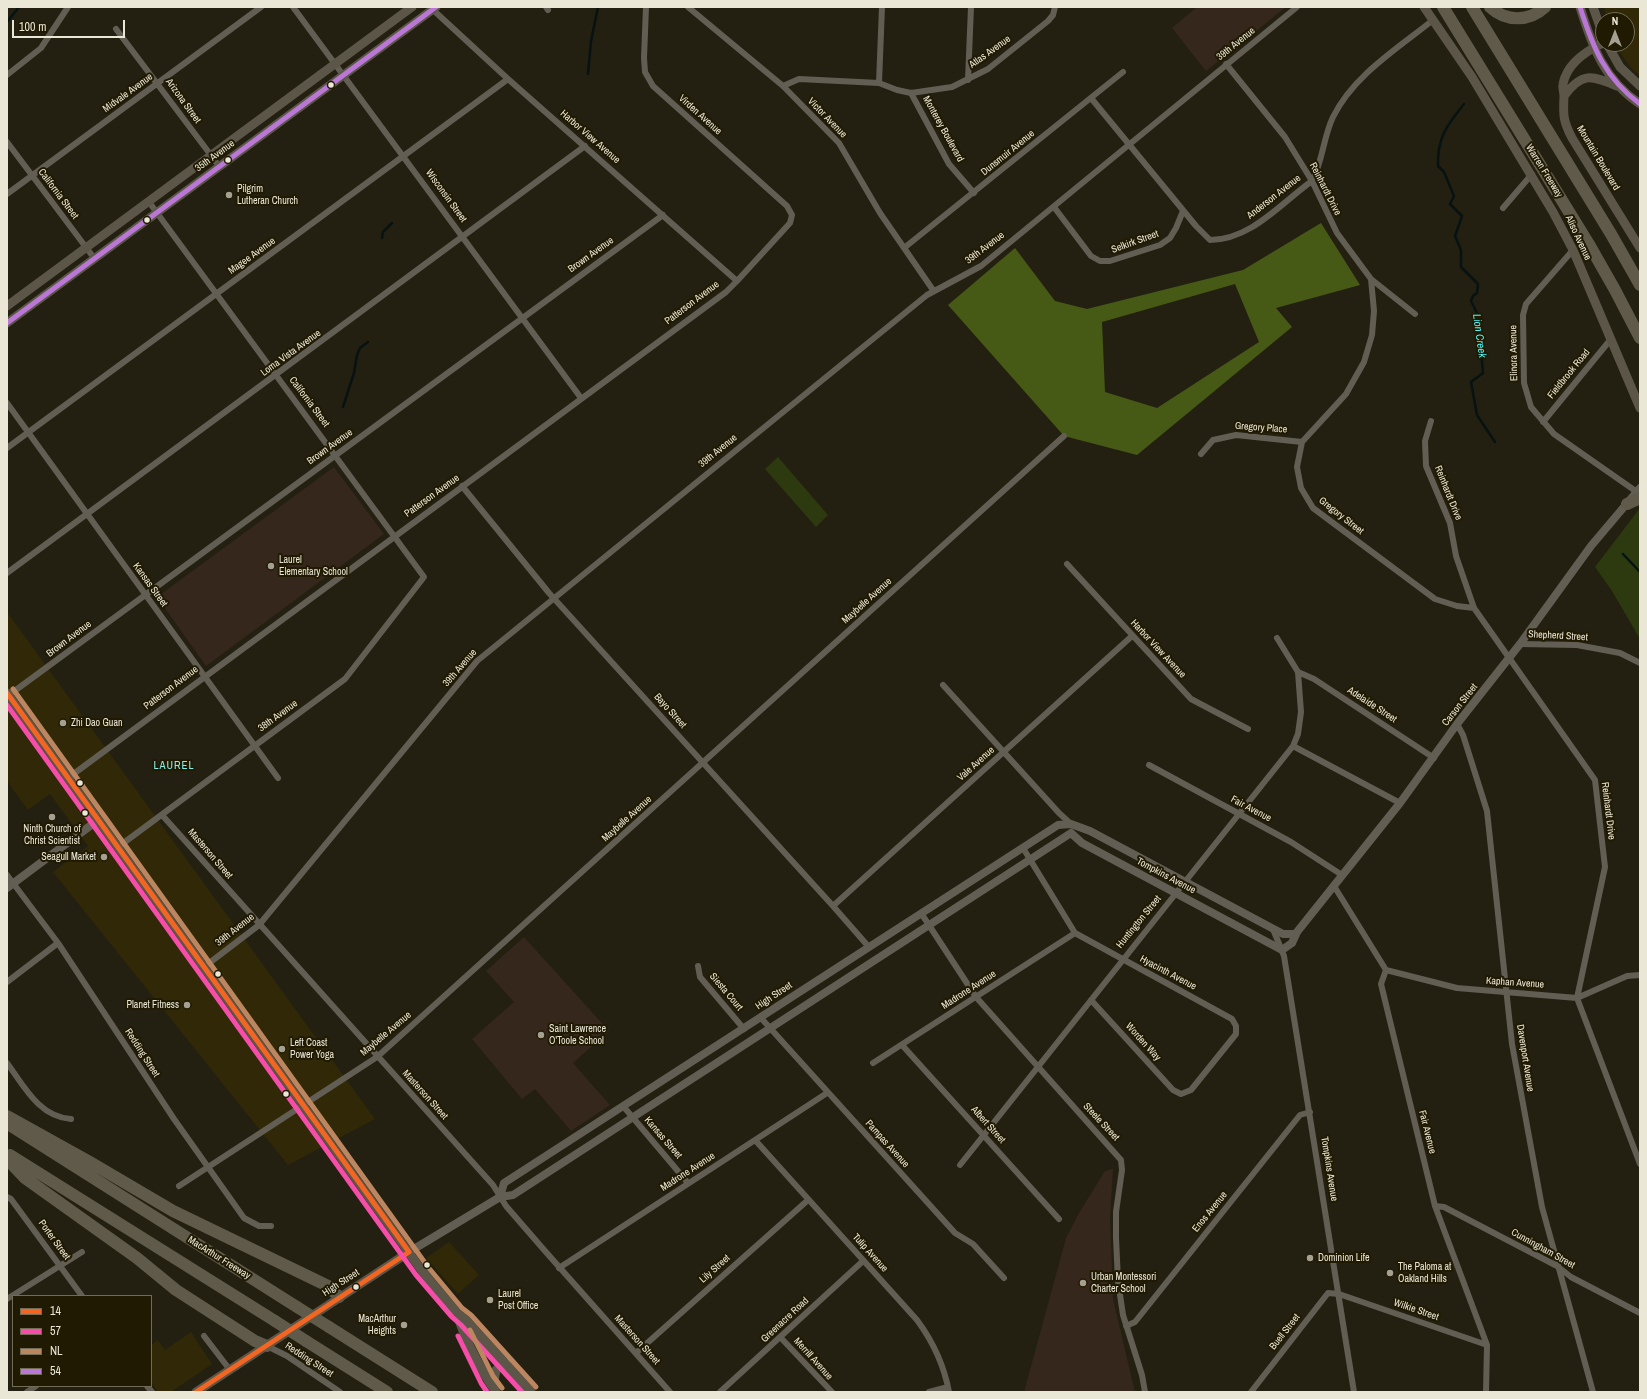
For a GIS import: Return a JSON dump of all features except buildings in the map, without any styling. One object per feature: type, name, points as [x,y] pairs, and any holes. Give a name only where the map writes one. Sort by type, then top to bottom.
[{"type":"highway","name":"Warren Freeway","points":[[1443,7],[1594,252],[1616,290],[1640,338]]},
{"type":"highway","points":[[1472,7],[1640,285]]},
{"type":"highway","points":[[1490,7],[1506,17],[1522,18],[1538,13],[1545,7]]},
{"type":"highway","points":[[1627,504],[1639,493]]},
{"type":"highway","points":[[7,1116],[173,1211],[328,1286],[340,1297]]},
{"type":"highway","name":"MacArthur Freeway","points":[[7,1124],[432,1392]]},
{"type":"highway","points":[[7,1154],[387,1392]]},
{"type":"highway","points":[[7,1159],[25,1178],[137,1258],[176,1290],[255,1341],[267,1346]]},
{"type":"highway","points":[[306,1341],[374,1392]]},
{"type":"main road","name":"35th Avenue","points":[[7,306],[412,7]]},
{"type":"main road","name":"Aliso Avenue","points":[[1424,7],[1472,77],[1532,174],[1573,250],[1640,408]]},
{"type":"main road","points":[[1580,7],[1593,48],[1605,69],[1620,87],[1640,104]]},
{"type":"main road","name":"35th Avenue","points":[[7,323],[433,8]]},
{"type":"main road","name":"Mountain Boulevard","points":[[1593,48],[1579,57],[1568,71],[1563,85],[1564,96],[1562,111],[1566,126],[1637,236],[1640,248]]},
{"type":"main road","points":[[1612,52],[1620,67],[1640,86]]},
{"type":"main road","points":[[1564,96],[1574,83],[1584,78],[1596,78],[1620,87]]},
{"type":"main road","points":[[8,694],[409,1252],[457,1313],[466,1320],[531,1392]]},
{"type":"main road","name":"High Street","points":[[196,1392],[409,1252]]},
{"type":"main road","points":[[457,1313],[460,1325],[487,1380],[495,1392]]},
{"type":"main road","points":[[495,1392],[494,1375],[500,1366],[506,1363]]},
{"type":"street","points":[[7,75],[41,48],[68,7]]},
{"type":"street","name":"Midvale Avenue","points":[[7,194],[261,7]]},
{"type":"street","name":"Wisconsin Street","points":[[293,7],[336,63],[581,398]]},
{"type":"street","name":"Virden Avenue","points":[[646,7],[644,58],[645,72],[653,86],[787,206],[792,215]]},
{"type":"street","name":"Victor Avenue","points":[[688,7],[782,86],[839,143],[880,213],[933,290]]},
{"type":"street","points":[[879,83],[882,7]]},
{"type":"street","points":[[968,80],[971,7]]},
{"type":"street","name":"Atlas Avenue","points":[[782,86],[799,79],[879,83],[897,90],[911,93],[952,88],[988,69],[1048,21],[1053,15],[1055,7]]},
{"type":"street","name":"39th Avenue","points":[[204,967],[259,925],[477,661],[933,290],[981,266],[1297,7]]},
{"type":"street","name":"Harbor View Avenue","points":[[433,8],[508,79],[737,281]]},
{"type":"street","name":"Anderson Avenue","points":[[1183,211],[1210,240],[1223,240],[1253,227],[1312,181],[1318,170],[1321,150],[1329,125],[1349,91],[1372,68],[1433,20]]},
{"type":"street","name":"Arizona Street","points":[[116,29],[219,166]]},
{"type":"street","name":"Reinhardt Drive","points":[[1226,64],[1286,138],[1312,181],[1337,233],[1371,279],[1415,314]]},
{"type":"street","name":"Dunsmuir Avenue","points":[[904,248],[1123,72]]},
{"type":"street","name":"Magee Avenue","points":[[7,448],[508,79]]},
{"type":"street","name":"Monterey Boulevard","points":[[911,93],[949,164],[974,193]]},
{"type":"street","points":[[1091,98],[1183,211]]},
{"type":"street","name":"California Street","points":[[7,142],[94,258]]},
{"type":"street","name":"Loma Vista Avenue","points":[[7,574],[585,146]]},
{"type":"street","points":[[1503,208],[1532,174]]},
{"type":"street","name":"California Street","points":[[149,202],[424,577]]},
{"type":"street","name":"Selkirk Street","points":[[1054,207],[1091,256],[1100,261],[1110,261],[1160,245],[1170,238],[1183,211]]},
{"type":"street","name":"Brown Avenue","points":[[8,694],[145,596],[663,215]]},
{"type":"street","name":"Patterson Avenue","points":[[68,778],[737,281],[790,223],[792,215]]},
{"type":"street","name":"Elinora Avenue","points":[[1573,250],[1526,304],[1523,316],[1524,383],[1531,407],[1554,434],[1639,493]]},
{"type":"street","points":[[1302,442],[1346,394],[1364,362],[1372,335],[1374,311],[1371,279]]},
{"type":"street","name":"Fieldbrook Road","points":[[1543,422],[1611,339]]},
{"type":"street","name":"Kansas Street","points":[[7,403],[278,778]]},
{"type":"street","name":"Reinhardt Drive","points":[[1431,421],[1425,441],[1426,466],[1450,523],[1456,556],[1474,608],[1595,780],[1605,867],[1577,998]]},
{"type":"street","name":"Gregory Place","points":[[1201,454],[1213,440],[1236,435],[1302,442]]},
{"type":"street","name":"Maybelle Avenue","points":[[180,1186],[377,1057],[1064,436]]},
{"type":"street","name":"Gregory Street","points":[[1302,442],[1297,467],[1301,488],[1313,508],[1435,599],[1457,606],[1474,608]]},
{"type":"street","name":"Bayo Street","points":[[462,486],[554,598],[868,946]]},
{"type":"street","name":"Carson Street","points":[[1295,934],[1400,803],[1434,758],[1457,724],[1510,658],[1591,546],[1627,504]]},
{"type":"street","name":"Harbor View Avenue","points":[[1067,564],[1191,699],[1248,729]]},
{"type":"street","name":"38th Avenue","points":[[118,847],[345,679],[424,577]]},
{"type":"street","name":"Vale Avenue","points":[[833,906],[1132,636]]},
{"type":"street","name":"Huntington Street","points":[[960,1165],[985,1136],[1122,960],[1293,746],[1298,734],[1301,712],[1298,672],[1277,638]]},
{"type":"street","name":"Shepherd Street","points":[[1520,644],[1577,645],[1620,653],[1640,663]]},
{"type":"street","name":"Adelaide Street","points":[[1298,672],[1314,679],[1434,758]]},
{"type":"street","name":"Tompkins Avenue","points":[[943,685],[1059,813],[1071,824],[1090,831],[1283,934],[1295,934]]},
{"type":"street","name":"Davenport Avenue","points":[[1457,724],[1463,735],[1487,811],[1512,1044],[1539,1191],[1557,1266],[1593,1392]]},
{"type":"street","points":[[1293,746],[1400,803]]},
{"type":"street","name":"Fair Avenue","points":[[1149,765],[1291,842],[1342,874]]},
{"type":"street","name":"Masterson Street","points":[[162,815],[493,1185],[500,1197],[559,1268],[670,1392]]},
{"type":"street","points":[[10,885],[98,820]]},
{"type":"street","points":[[1071,824],[1071,833]]},
{"type":"street","name":"High Street","points":[[500,1197],[504,1183],[761,1018],[868,946],[1058,825],[1071,824]]},
{"type":"street","name":"Tompkins Avenue","points":[[1071,833],[1082,843],[1282,950]]},
{"type":"street","name":"High Street","points":[[409,1252],[500,1197],[513,1195],[631,1117],[770,1029],[1071,833]]},
{"type":"street","name":"Hyacinth Avenue","points":[[1023,848],[1075,933],[1232,1019],[1236,1026],[1236,1034],[1191,1090],[1181,1094]]},
{"type":"street","name":"Redding Street","points":[[7,875],[10,885],[58,943],[174,1119],[244,1218],[259,1226],[271,1226]]},
{"type":"street","points":[[1334,886],[1386,970]]},
{"type":"street","name":"Steele Street","points":[[921,913],[976,997],[1037,1069],[1121,1160],[1122,1170],[1116,1212],[1116,1259],[1118,1281],[1126,1326],[1142,1375],[1145,1392]]},
{"type":"street","name":"Tompkins Avenue","points":[[1273,929],[1282,950],[1310,1112],[1354,1392]]},
{"type":"street","name":"Madrone Avenue","points":[[873,1063],[1075,933]]},
{"type":"street","points":[[1282,950],[1292,943],[1295,938],[1295,934]]},
{"type":"street","points":[[7,982],[58,943]]},
{"type":"street","name":"Siesta Court","points":[[698,966],[700,977],[744,1029]]},
{"type":"street","name":"Kaphan Avenue","points":[[1386,970],[1457,988],[1577,998],[1627,976],[1640,974]]},
{"type":"street","name":"Fair Avenue","points":[[1386,970],[1381,984],[1435,1206],[1487,1345],[1486,1392]]},
{"type":"street","points":[[1577,998],[1640,1164]]},
{"type":"street","name":"Worden Way","points":[[1092,1000],[1173,1090],[1181,1094]]},
{"type":"street","name":"Pampas Avenue","points":[[761,1018],[955,1233],[973,1244],[1004,1278]]},
{"type":"street","name":"Albert Street","points":[[902,1045],[1059,1219]]},
{"type":"street","points":[[7,1063],[36,1103],[56,1116],[71,1119]]},
{"type":"street","name":"Madrone Avenue","points":[[559,1268],[828,1093]]},
{"type":"street","name":"Kansas Street","points":[[623,1106],[688,1183]]},
{"type":"street","name":"Enos Avenue","points":[[1126,1326],[1134,1322],[1300,1115],[1310,1112]]},
{"type":"street","name":"Tulip Avenue","points":[[755,1140],[917,1320],[927,1334],[943,1367],[948,1389]]},
{"type":"street","name":"Porter Street","points":[[7,1197],[11,1199],[81,1295]]},
{"type":"street","name":"Lily Street","points":[[636,1353],[808,1200]]},
{"type":"street","name":"Cunningham Street","points":[[1435,1206],[1444,1207],[1557,1266],[1571,1276],[1640,1313]]},
{"type":"street","points":[[13,1295],[82,1252]]},
{"type":"street","name":"Greenacre Road","points":[[720,1392],[781,1338],[863,1261]]},
{"type":"street","name":"Buell Street","points":[[1251,1392],[1328,1294],[1339,1294]]},
{"type":"street","name":"Wilkie Street","points":[[1339,1294],[1487,1345]]},
{"type":"street","points":[[204,1336],[230,1370]]},
{"type":"street","name":"Merrill Avenue","points":[[781,1338],[832,1392]]},
{"type":"street","name":"Redding Street","points":[[267,1346],[287,1356],[340,1392]]},
{"type":"street","points":[[930,1392],[948,1389]]},
{"type":"shaded area","points":[[1197,7],[1286,7],[1206,71],[1172,28]]},
{"type":"shaded area","points":[[1604,7],[1640,7],[1640,76],[1631,68],[1620,52],[1635,52],[1635,12],[1605,12]]},
{"type":"shaded area","name":"Laurel Elementary School","points":[[334,467],[384,534],[206,666],[157,597]]},
{"type":"shaded area","points":[[7,612],[375,1119],[288,1165],[53,872],[88,846],[50,794],[28,810],[7,781]]},
{"type":"shaded area","name":"Saint Lawrence O'Toole School","points":[[524,937],[609,1031],[573,1063],[610,1105],[571,1131],[535,1089],[522,1099],[472,1039],[514,1002],[486,971]]},
{"type":"shaded area","name":"Urban Montessori Charter School","points":[[1113,1169],[1110,1218],[1113,1299],[1135,1392],[1024,1392],[1066,1238],[1079,1213],[1105,1171]]},
{"type":"shaded area","points":[[449,1242],[479,1275],[458,1294],[426,1258]]},
{"type":"shaded area","points":[[191,1332],[212,1364],[171,1392],[158,1392],[152,1383],[152,1344],[158,1340],[165,1350]]},
{"type":"green space","points":[[1321,223],[1360,285],[1276,308],[1292,327],[1137,455],[1064,436],[948,305],[1015,248],[1055,301],[1087,309],[1243,270]],"holes":[[[1235,284],[1259,342],[1157,408],[1105,392],[1102,322]]]},
{"type":"green space","points":[[778,457],[828,515],[816,527],[765,469]]},
{"type":"green space","points":[[1640,508],[1640,639],[1612,591],[1595,567]]},
{"type":"waterway","points":[[7,22],[19,7]]},
{"type":"waterway","points":[[588,74],[591,41],[598,7]]},
{"type":"waterway","name":"Lion Creek","points":[[1464,104],[1444,132],[1439,147],[1438,166],[1444,172],[1454,196],[1450,204],[1462,216],[1455,236],[1461,250],[1461,267],[1478,284],[1477,293],[1473,296],[1471,301],[1478,315],[1483,373],[1471,382],[1477,415],[1495,442]]},
{"type":"waterway","points":[[382,238],[383,232],[392,223]]},
{"type":"waterway","points":[[343,407],[354,373],[357,355],[360,348],[368,342]]},
{"type":"waterway","name":"Lion Creek","points":[[1623,554],[1640,572]]},
{"type":"transit line","name":"54","points":[[7,323],[436,7]]},
{"type":"transit line","name":"54","points":[[1580,7],[1595,49],[1609,73],[1618,84],[1640,104]]},
{"type":"transit line","name":"NL","points":[[13,689],[428,1267],[462,1308],[471,1315],[536,1387]]},
{"type":"transit line","name":"14","points":[[7,693],[409,1252]]},
{"type":"transit line","name":"57","points":[[7,705],[416,1275],[452,1317],[522,1392]]},
{"type":"transit line","name":"14","points":[[196,1392],[409,1252]]},
{"type":"transit line","name":"NL","points":[[470,1330],[493,1376],[502,1388]]},
{"type":"transit line","name":"57","points":[[458,1336],[487,1392]]},
{"type":"place","name":"Pilgrim Lutheran Church","points":[[229,195]]},
{"type":"place","name":"Laurel Elementary School","points":[[271,566]]},
{"type":"place","name":"Zhi Dao Guan","points":[[63,723]]},
{"type":"place","name":"Ninth Church of Christ Scientist","points":[[52,817]]},
{"type":"place","name":"Seagull Market","points":[[104,857]]},
{"type":"place","name":"Planet Fitness","points":[[187,1005]]},
{"type":"place","name":"Saint Lawrence O'Toole School","points":[[541,1035]]},
{"type":"place","name":"Left Coast Power Yoga","points":[[282,1049]]},
{"type":"place","name":"Dominion Life","points":[[1310,1258]]},
{"type":"place","name":"The Paloma at Oakland Hills","points":[[1390,1273]]},
{"type":"place","name":"Urban Montessori Charter School","points":[[1083,1283]]},
{"type":"place","name":"Laurel Post Office","points":[[490,1300]]},
{"type":"place","name":"MacArthur Heights","points":[[404,1325]]},
{"type":"district","name":"LAUREL","points":[[174,766]]}]
